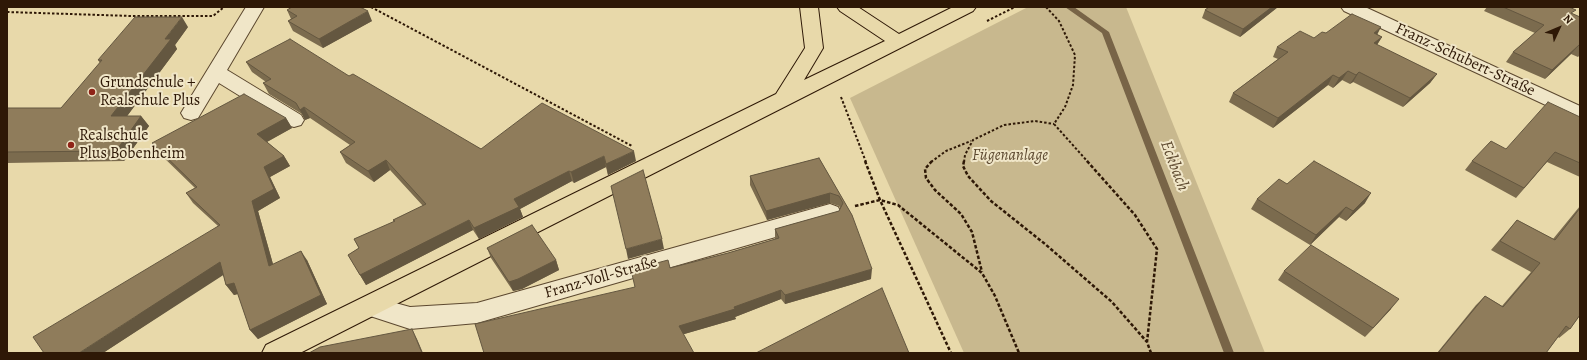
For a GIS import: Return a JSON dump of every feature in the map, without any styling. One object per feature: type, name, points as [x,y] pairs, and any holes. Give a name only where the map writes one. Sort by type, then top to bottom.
[{"type":"main road","points":[[783,99],[814,48],[809,7]]},
{"type":"main road","points":[[846,7],[898,41]]},
{"type":"main road","points":[[274,353],[967,7]]},
{"type":"street","points":[[191,113],[256,7]]},
{"type":"street","name":"Franz-Schubert-Straße","points":[[1350,7],[1580,114]]},
{"type":"street","points":[[216,72],[294,120]]},
{"type":"street","name":"Franz-Voll-Straße","points":[[370,306],[410,318],[477,313],[830,213]]},
{"type":"path","points":[[7,12],[132,16],[213,16],[224,7]]},
{"type":"path","points":[[371,7],[634,147]]},
{"type":"path","points":[[1046,7],[1059,21],[1075,55],[1073,85],[1065,107],[1054,124]]},
{"type":"path","points":[[850,120],[880,200],[951,353]]},
{"type":"path","points":[[1019,353],[995,296],[982,273],[972,232],[961,214],[935,190],[926,178],[926,169],[934,158],[946,151],[1004,125],[1020,122],[1035,121],[1054,124],[1135,215],[1157,249],[1147,342]]},
{"type":"path","points":[[973,140],[967,148],[964,166],[968,176],[977,188],[1112,302],[1147,342],[1151,353]]},
{"type":"path","points":[[880,200],[898,205],[982,273]]},
{"type":"green space","name":"Fügenanlage","points":[[1028,7],[1126,7],[1265,353],[964,353],[850,98]]},
{"type":"building","points":[[292,7],[360,7],[368,11],[319,39],[288,21],[297,16],[287,10]]},
{"type":"building","points":[[1209,7],[1272,7],[1243,29],[1205,10]]},
{"type":"building","points":[[1503,7],[1569,7],[1576,10],[1571,13],[1580,17],[1580,46],[1579,45],[1552,70],[1513,52],[1544,25]]},
{"type":"building","points":[[1352,14],[1381,27],[1374,33],[1382,37],[1374,43],[1437,74],[1410,98],[1359,72],[1356,75],[1348,71],[1339,78],[1333,75],[1278,118],[1233,93],[1288,52],[1277,47],[1300,31],[1314,38],[1322,32],[1326,33]]},
{"type":"building","points":[[135,17],[182,17],[165,39],[171,39],[111,116],[141,116],[116,151],[7,152],[7,108],[61,108],[102,60],[98,60]]},
{"type":"building","points":[[290,39],[349,76],[353,74],[481,149],[542,103],[634,151],[606,164],[604,156],[571,172],[569,171],[514,199],[519,207],[474,228],[469,220],[360,275],[348,255],[359,248],[354,239],[395,221],[393,220],[426,204],[386,160],[368,171],[340,152],[355,142],[304,107],[300,110],[296,103],[263,83],[271,79],[246,62]]},
{"type":"building","points":[[244,94],[286,118],[257,134],[284,156],[264,167],[274,189],[252,201],[269,266],[301,251],[321,295],[250,330],[234,283],[226,285],[220,262],[79,353],[44,353],[33,337],[220,225],[186,193],[197,187],[152,143]]},
{"type":"building","points":[[1548,102],[1580,117],[1580,163],[1555,152],[1524,188],[1472,161],[1491,141],[1506,149]]},
{"type":"building","points":[[819,158],[852,215],[872,269],[785,295],[781,290],[734,307],[735,309],[679,326],[694,353],[484,353],[475,324],[635,287],[631,270],[668,260],[670,268],[728,253],[779,238],[775,229],[839,211],[843,203],[839,196],[830,193],[766,211],[750,176]]},
{"type":"building","points":[[1314,161],[1371,193],[1353,211],[1346,207],[1316,235],[1257,199],[1279,179],[1287,184]]},
{"type":"building","points":[[643,170],[662,239],[626,249],[611,186]]},
{"type":"building","points":[[1580,208],[1580,315],[1570,329],[1566,326],[1546,353],[1438,353],[1485,296],[1503,307],[1540,263],[1500,241],[1517,220],[1555,240]]},
{"type":"building","points":[[532,225],[556,260],[509,282],[487,248]]},
{"type":"building","points":[[1311,245],[1399,299],[1373,328],[1284,271]]},
{"type":"building","points":[[882,288],[909,353],[756,353]]},
{"type":"building","points":[[412,329],[422,353],[309,353],[320,347]]},
{"type":"waterway","name":"Eckbach","points":[[1069,7],[1105,32],[1229,353]]},
{"type":"place","name":"Grundschule + Realschule Plus","points":[[92,92]]},
{"type":"place","name":"Realschule Plus Bobenheim","points":[[71,145]]}]
